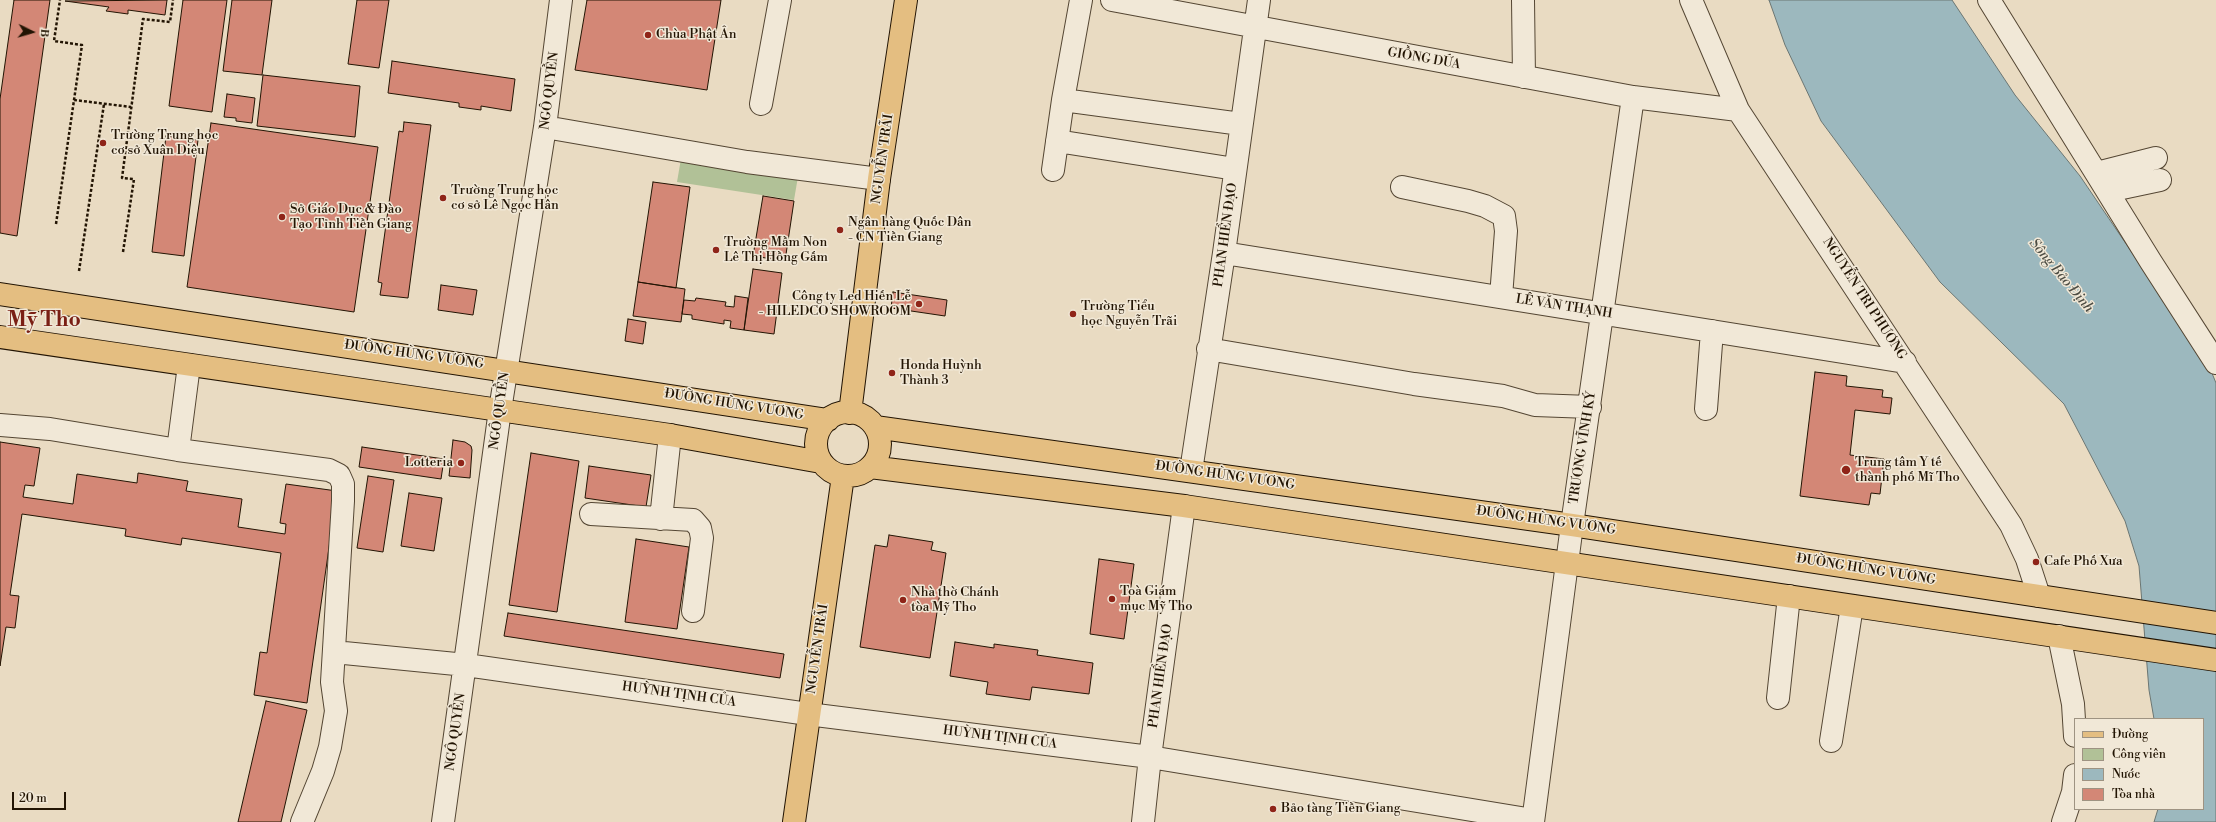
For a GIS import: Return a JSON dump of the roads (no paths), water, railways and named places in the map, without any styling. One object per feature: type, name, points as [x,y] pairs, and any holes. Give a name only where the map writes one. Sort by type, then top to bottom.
[{"type":"main road","name":"NGUYỄN TRÃI","points":[[850,413],[879,179],[906,0]]},
{"type":"main road","name":"ĐƯỜNG HÙNG VƯƠNG","points":[[0,294],[507,369],[828,420]]},
{"type":"main road","points":[[0,337],[670,435],[821,462]]},
{"type":"main road","points":[[850,413],[868,420],[875,427],[880,438],[879,448],[876,458],[870,467],[862,473],[843,476],[834,473],[821,462],[817,451],[816,439],[820,427],[828,420],[838,414],[850,413]]},
{"type":"main road","name":"ĐƯỜNG HÙNG VƯƠNG","points":[[875,427],[1572,525],[2216,623]]},
{"type":"main road","points":[[870,467],[1184,506],[2216,660]]},
{"type":"main road","name":"NGUYỄN TRÃI","points":[[794,822],[808,714],[843,476]]},
{"type":"street","name":"NGÔ QUYỀN","points":[[443,822],[466,665],[500,410],[546,126],[561,0]]},
{"type":"street","points":[[761,104],[780,0]]},
{"type":"street","points":[[1053,170],[1063,100],[1081,0]]},
{"type":"street","name":"GIỒNG DỨA","points":[[1112,0],[1255,28],[1633,97],[1738,110]]},
{"type":"street","name":"PHAN HIỂN ĐẠO","points":[[1191,471],[1208,349],[1224,253],[1259,0]]},
{"type":"street","points":[[1523,0],[1524,77]]},
{"type":"street","name":"NGUYỄN TRI PHƯƠNG","points":[[1691,0],[1738,110],[2011,525],[2027,559],[2039,596]]},
{"type":"street","points":[[1989,0],[2097,172],[2151,262],[2216,363]]},
{"type":"street","name":"TRƯƠNG VĨNH KÝ","points":[[1533,821],[1566,563],[1590,407],[1633,97]]},
{"type":"street","points":[[1063,100],[1241,124]]},
{"type":"street","points":[[546,126],[747,162],[879,179]]},
{"type":"street","points":[[1057,141],[1235,169]]},
{"type":"street","points":[[2097,172],[2156,158]]},
{"type":"street","points":[[2108,191],[2160,180]]},
{"type":"street","points":[[1402,187],[1468,201],[1485,206],[1504,216],[1506,231],[1501,297]]},
{"type":"street","name":"LÊ VĂN THẠNH","points":[[1224,253],[1905,362]]},
{"type":"street","points":[[1706,409],[1712,331]]},
{"type":"street","points":[[1208,349],[1407,383],[1503,396],[1535,405],[1590,407]]},
{"type":"street","points":[[178,450],[189,365]]},
{"type":"street","points":[[0,425],[50,429],[178,450],[329,470],[339,475],[343,484],[343,501],[332,682],[336,711],[330,747],[323,771],[302,822]]},
{"type":"street","points":[[661,519],[670,435]]},
{"type":"street","name":"PHAN HIỂN ĐẠO","points":[[1144,822],[1150,757],[1184,506]]},
{"type":"street","points":[[591,514],[693,520],[700,528],[702,538],[693,611]]},
{"type":"street","points":[[1778,698],[1789,596]]},
{"type":"street","points":[[1831,740],[1852,606]]},
{"type":"street","points":[[2059,636],[2073,704],[2074,720]]},
{"type":"street","name":"HUỲNH TỊNH CỦA","points":[[334,652],[466,665],[808,714],[1150,757],[1533,821]]},
{"type":"street","points":[[2063,822],[2073,792],[2074,784]]},
{"type":"water","name":"Sông Bảo Định","points":[[1769,0],[1952,0],[2015,95],[2080,176],[2209,366],[2216,383],[2216,822],[2154,822],[2158,810],[2204,810],[2204,718],[2154,718],[2149,690],[2139,566],[2125,521],[2064,404],[1940,282],[1821,121],[1785,45]]},
{"type":"place","name":"Chùa Phật Ân","points":[[648,35]]},
{"type":"place","name":"Trường Trung học cơ sở Xuân Diệu","points":[[103,143]]},
{"type":"place","name":"Trường Trung học cơ sở Lê Ngọc Hân","points":[[443,198]]},
{"type":"place","name":"Sở Giáo Dục & Đào Tạo Tỉnh Tiền Giang","points":[[282,217]]},
{"type":"place","name":"Ngân hàng Quốc Dân - CN Tiền Giang","points":[[840,230]]},
{"type":"place","name":"Trường Mầm Non Lê Thị Hồng Gấm","points":[[716,250]]},
{"type":"place","name":"Công ty Led Hiến Lễ - HILEDCO SHOWROOM","points":[[919,304]]},
{"type":"place","name":"Trường Tiểu học Nguyễn Trãi","points":[[1073,314]]},
{"type":"place","name":"Honda Huỳnh Thành 3","points":[[892,373]]},
{"type":"place","name":"Lotteria","points":[[461,463]]},
{"type":"place","name":"Trung tâm Y tế thành phố Mĩ Tho","points":[[1846,470]]},
{"type":"place","name":"Cafe Phố Xưa","points":[[2036,562]]},
{"type":"place","name":"Toà Giám mục Mỹ Tho","points":[[1112,599]]},
{"type":"place","name":"Nhà thờ Chánh tòa Mỹ Tho","points":[[903,600]]},
{"type":"place","name":"Bảo tàng Tiền Giang","points":[[1273,809]]},
{"type":"district","name":"Mỹ Tho","points":[[44,321]]}]
